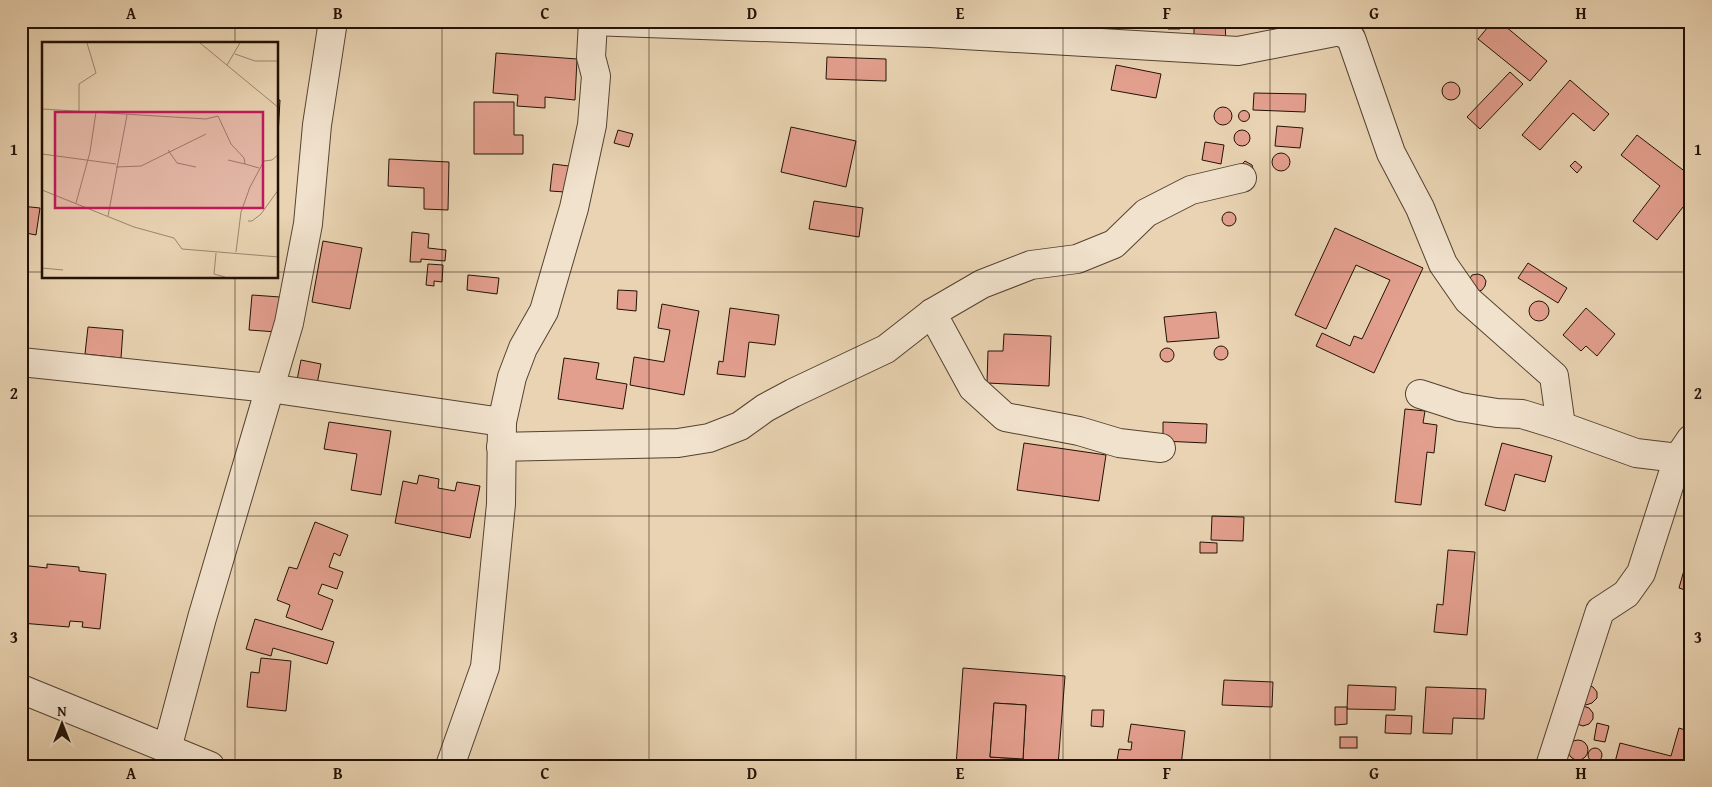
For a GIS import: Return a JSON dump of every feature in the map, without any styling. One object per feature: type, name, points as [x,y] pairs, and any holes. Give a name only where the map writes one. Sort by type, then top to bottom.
[{"type":"street","points":[[167,749],[202,618],[289,323],[308,224],[317,125],[333,21]]},
{"type":"street","points":[[450,766],[456,744],[485,666],[501,504],[502,435],[512,377],[523,348],[544,311],[574,208],[592,125],[596,76],[591,57],[592,22],[930,33],[1238,51],[1340,31],[1351,38],[1390,153],[1420,208],[1443,264],[1468,300],[1554,376],[1561,426]]},
{"type":"street","points":[[21,362],[269,388],[502,435],[678,444],[709,438],[740,426],[786,396],[886,349],[932,313],[982,284],[1031,265],[1077,259],[1114,244],[1146,213],[1191,190],[1242,178]]},
{"type":"street","points":[[932,313],[973,388],[1005,417],[1079,431],[1119,444],[1161,448]]},
{"type":"street","points":[[1420,394],[1460,407],[1497,413],[1522,414],[1636,453],[1684,449],[1641,573],[1626,594],[1600,611],[1550,766]]},
{"type":"street","points":[[21,689],[210,766]]},
{"type":"building","points":[[1168,21],[1181,21],[1180,29],[1168,29]]},
{"type":"building","points":[[1194,21],[1225,21],[1226,44],[1194,44]]},
{"type":"building","points":[[1493,21],[1499,21],[1547,61],[1530,81],[1478,39]]},
{"type":"building","points":[[496,53],[577,59],[575,100],[545,97],[545,108],[517,106],[518,95],[493,93]]},
{"type":"building","points":[[827,57],[886,59],[886,81],[826,79]]},
{"type":"building","points":[[1116,65],[1161,74],[1156,98],[1111,90]]},
{"type":"building","points":[[1510,72],[1523,84],[1480,129],[1467,117]]},
{"type":"building","points":[[1570,80],[1609,114],[1594,131],[1573,113],[1540,150],[1522,135]]},
{"type":"building","points":[[1451,82],[1457,85],[1460,91],[1457,97],[1451,100],[1445,97],[1442,91],[1445,85]]},
{"type":"building","points":[[1254,93],[1306,94],[1305,112],[1253,110]]},
{"type":"building","points":[[474,102],[514,102],[514,135],[523,135],[523,154],[474,154]]},
{"type":"building","points":[[1219,107],[1227,107],[1232,112],[1230,123],[1219,125],[1214,120],[1214,112]]},
{"type":"building","points":[[1244,110],[1250,116],[1244,122],[1238,116]]},
{"type":"building","points":[[1277,126],[1303,128],[1300,148],[1275,146]]},
{"type":"building","points":[[791,127],[856,141],[846,187],[781,172]]},
{"type":"building","points":[[618,130],[633,134],[629,147],[614,143]]},
{"type":"building","points":[[1242,130],[1248,132],[1250,138],[1248,144],[1242,146],[1236,144],[1234,138],[1236,132]]},
{"type":"building","points":[[1637,135],[1691,176],[1691,197],[1657,240],[1633,221],[1660,186],[1621,155]]},
{"type":"building","points":[[1205,142],[1224,145],[1221,164],[1202,160]]},
{"type":"building","points":[[1277,153],[1285,153],[1290,158],[1288,169],[1277,171],[1272,166],[1272,158]]},
{"type":"building","points":[[389,159],[449,162],[448,210],[424,209],[424,188],[388,186]]},
{"type":"building","points":[[1245,161],[1252,165],[1251,173],[1239,167]]},
{"type":"building","points":[[1575,161],[1582,167],[1577,173],[1570,166]]},
{"type":"building","points":[[553,164],[569,166],[565,192],[550,191]]},
{"type":"building","points":[[814,201],[863,208],[859,237],[809,229]]},
{"type":"building","points":[[21,206],[40,208],[36,235],[21,232]]},
{"type":"building","points":[[1229,212],[1234,214],[1236,219],[1234,224],[1229,226],[1224,224],[1222,219],[1224,214]]},
{"type":"building","points":[[1335,228],[1423,268],[1374,373],[1316,346],[1322,333],[1350,346],[1354,336],[1362,339],[1390,280],[1356,265],[1326,329],[1295,315]]},
{"type":"building","points":[[412,232],[429,234],[428,248],[446,250],[445,261],[421,259],[421,262],[410,262]]},
{"type":"building","points":[[323,241],[362,248],[350,309],[312,302]]},
{"type":"building","points":[[1528,263],[1567,288],[1558,303],[1518,278]]},
{"type":"building","points":[[428,264],[443,265],[442,282],[434,281],[434,286],[426,285]]},
{"type":"building","points":[[1478,274],[1483,276],[1486,281],[1482,290],[1477,292],[1469,280],[1472,275]]},
{"type":"building","points":[[468,275],[499,278],[497,294],[467,290]]},
{"type":"building","points":[[618,290],[637,291],[636,311],[617,309]]},
{"type":"building","points":[[252,295],[280,297],[277,332],[249,330]]},
{"type":"building","points":[[1539,301],[1546,304],[1549,311],[1546,318],[1539,321],[1532,318],[1529,311],[1532,304]]},
{"type":"building","points":[[662,304],[699,311],[684,395],[630,385],[634,357],[664,362],[670,330],[658,328]]},
{"type":"building","points":[[730,308],[779,315],[775,345],[749,342],[745,377],[717,374],[719,361],[723,362]]},
{"type":"building","points":[[1586,308],[1615,334],[1597,356],[1586,346],[1581,351],[1563,335]]},
{"type":"building","points":[[1216,312],[1219,338],[1167,342],[1164,317]]},
{"type":"building","points":[[88,327],[123,330],[121,358],[85,354]]},
{"type":"building","points":[[1004,334],[1051,336],[1049,386],[987,383],[988,351],[1003,351]]},
{"type":"building","points":[[1221,346],[1226,348],[1228,353],[1226,358],[1221,360],[1216,358],[1214,353],[1216,348]]},
{"type":"building","points":[[1167,348],[1172,350],[1174,355],[1172,360],[1167,362],[1162,360],[1160,355],[1162,350]]},
{"type":"building","points":[[564,358],[599,363],[596,379],[627,384],[623,409],[558,399]]},
{"type":"building","points":[[301,360],[321,364],[316,389],[296,385]]},
{"type":"building","points":[[1405,409],[1425,411],[1423,423],[1437,425],[1434,453],[1427,452],[1421,505],[1395,502]]},
{"type":"building","points":[[329,422],[391,431],[381,495],[351,490],[357,454],[324,449]]},
{"type":"building","points":[[1163,422],[1207,424],[1206,443],[1163,441]]},
{"type":"building","points":[[1024,443],[1106,455],[1099,501],[1017,490]]},
{"type":"building","points":[[1502,443],[1552,456],[1545,482],[1515,474],[1505,511],[1485,505]]},
{"type":"building","points":[[419,475],[439,479],[438,488],[455,491],[457,482],[480,486],[470,538],[395,523],[403,481],[417,484]]},
{"type":"building","points":[[1212,516],[1244,517],[1243,541],[1211,540]]},
{"type":"building","points":[[315,522],[348,535],[340,556],[334,553],[329,567],[343,572],[337,589],[322,584],[318,594],[333,600],[322,630],[286,617],[290,605],[277,600],[289,567],[297,569]]},
{"type":"building","points":[[1200,542],[1217,543],[1217,553],[1200,553]]},
{"type":"building","points":[[1448,550],[1475,552],[1467,635],[1434,632],[1437,604],[1443,605]]},
{"type":"building","points":[[1686,563],[1691,564],[1691,592],[1679,588]]},
{"type":"building","points":[[47,564],[79,567],[79,571],[106,574],[100,629],[82,627],[83,622],[70,621],[69,627],[21,623],[21,565],[47,568]]},
{"type":"building","points":[[255,619],[334,642],[327,664],[273,648],[271,656],[246,649]]},
{"type":"building","points":[[261,658],[291,661],[286,711],[247,707],[251,672],[259,673]]},
{"type":"building","points":[[963,668],[1065,676],[1058,766],[956,766]],"holes":[[[994,703],[1026,705],[1023,759],[990,757]]]},
{"type":"building","points":[[1224,680],[1273,682],[1272,707],[1222,705]]},
{"type":"building","points":[[1348,685],[1396,687],[1395,710],[1347,709]]},
{"type":"building","points":[[1587,685],[1593,687],[1597,692],[1597,698],[1592,703],[1586,705],[1581,703]]},
{"type":"building","points":[[1426,687],[1486,689],[1484,719],[1453,718],[1452,734],[1423,733]]},
{"type":"building","points":[[994,703],[1026,705],[1023,759],[990,757]]},
{"type":"building","points":[[1583,706],[1589,708],[1593,713],[1593,719],[1589,724],[1583,726],[1577,724]]},
{"type":"building","points":[[1335,707],[1347,707],[1347,724],[1335,725]]},
{"type":"building","points":[[1092,710],[1104,710],[1103,727],[1091,726]]},
{"type":"building","points":[[1386,715],[1412,716],[1411,734],[1385,733]]},
{"type":"building","points":[[1597,723],[1609,726],[1605,742],[1594,740]]},
{"type":"building","points":[[1131,724],[1185,731],[1181,766],[1116,766],[1119,749],[1131,750],[1132,742],[1128,742]]},
{"type":"building","points":[[1679,728],[1691,732],[1691,766],[1614,766],[1620,743],[1671,756]]},
{"type":"building","points":[[1340,737],[1357,737],[1357,748],[1340,748]]},
{"type":"building","points":[[1578,740],[1585,743],[1588,750],[1585,757],[1578,760],[1571,757],[1568,750],[1571,743]]},
{"type":"building","points":[[1595,748],[1600,750],[1602,755],[1600,760],[1595,762],[1590,760],[1588,755],[1590,750]]}]
